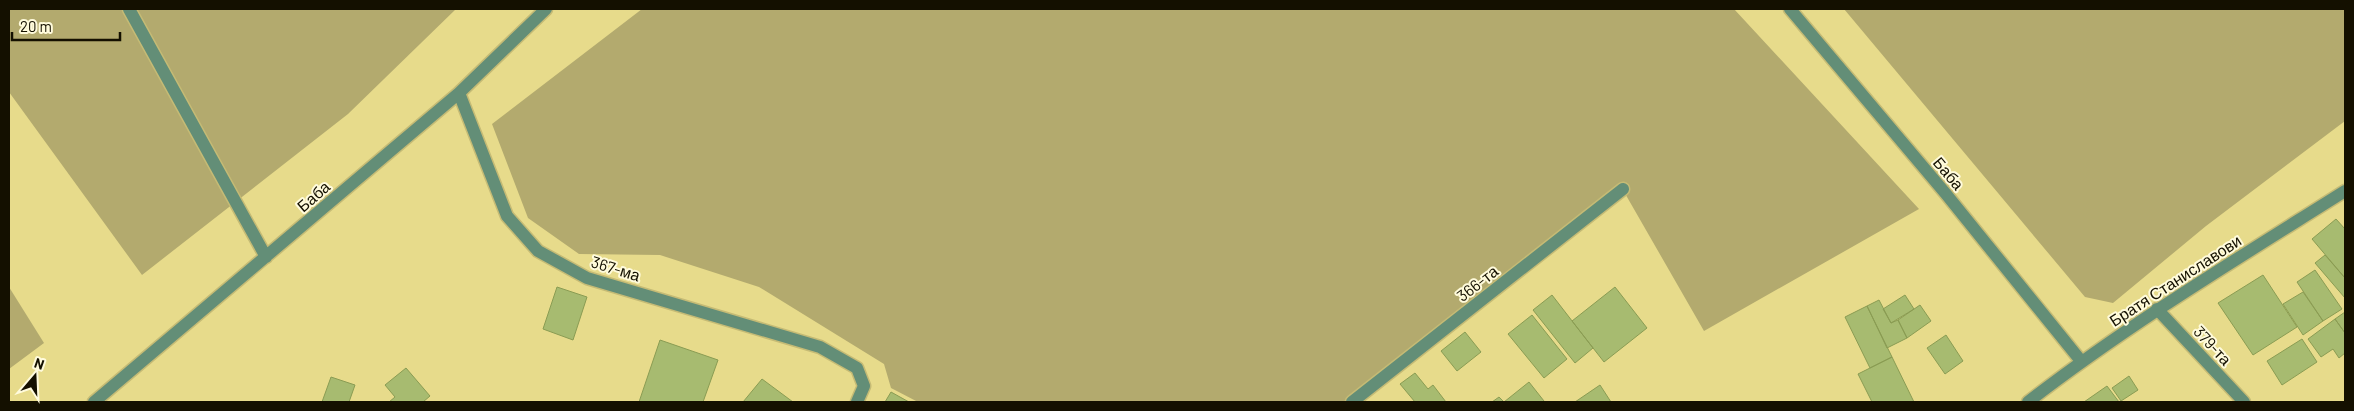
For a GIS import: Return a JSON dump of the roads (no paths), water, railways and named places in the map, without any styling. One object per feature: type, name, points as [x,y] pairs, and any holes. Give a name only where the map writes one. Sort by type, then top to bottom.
[{"type":"street","points":[[129,9],[266,257]]},
{"type":"street","name":"Баба","points":[[94,402],[458,93],[546,9]]},
{"type":"street","name":"Баба","points":[[1790,9],[1946,194],[2080,362]]},
{"type":"street","name":"367-ма","points":[[458,93],[507,216],[538,251],[587,278],[820,347],[856,368],[864,386],[857,402]]},
{"type":"street","name":"366-та","points":[[1352,402],[1623,189]]},
{"type":"street","name":"Братя Станиславови","points":[[2028,402],[2080,362],[2157,309],[2345,191]]},
{"type":"street","name":"379-та","points":[[2157,309],[2244,402]]}]
